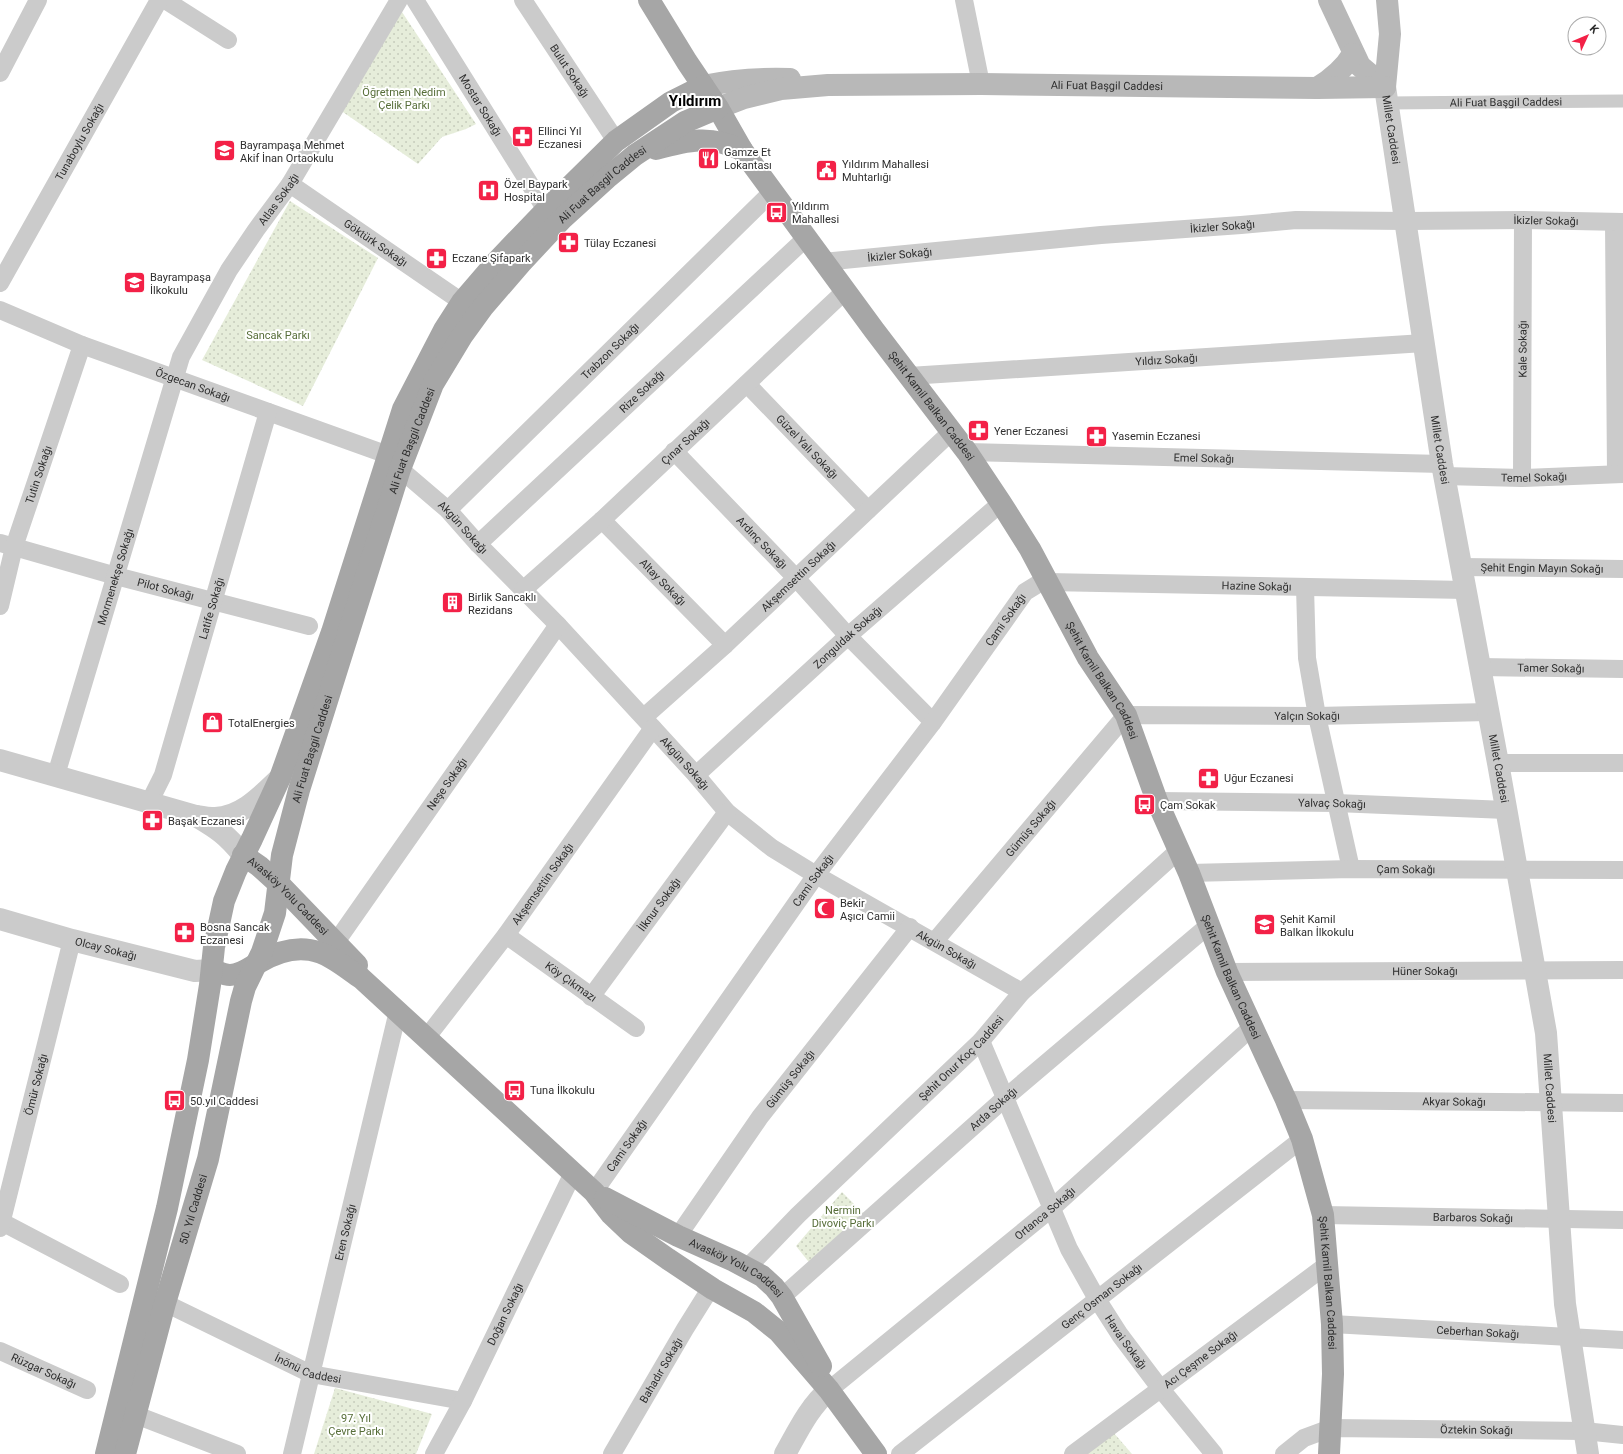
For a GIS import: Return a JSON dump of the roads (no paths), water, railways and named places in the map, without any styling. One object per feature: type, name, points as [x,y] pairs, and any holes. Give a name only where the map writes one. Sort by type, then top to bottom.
[{"type":"main road","name":"Şehit Kamil Balkan Caddesi","points":[[649,0],[718,108],[742,150],[823,262],[966,452],[1001,502],[1030,549],[1088,658],[1126,715],[1157,801],[1189,874],[1227,972],[1286,1100],[1302,1139],[1323,1215],[1332,1324],[1333,1374],[1329,1454]]},
{"type":"main road","points":[[1387,0],[1390,34],[1387,95]]},
{"type":"main road","points":[[1336,4],[1354,54],[1360,66],[1375,79],[1387,95]]},
{"type":"main road","points":[[1317,88],[1334,78],[1354,54]]},
{"type":"main road","points":[[703,86],[766,78],[798,80],[828,85]]},
{"type":"main road","name":"Ali Fuat Başgil Caddesi","points":[[828,85],[980,84],[1317,88],[1387,95]]},
{"type":"main road","points":[[718,108],[744,98],[781,89],[828,85]]},
{"type":"main road","name":"Ali Fuat Başgil Caddesi","points":[[257,963],[276,913],[282,855],[299,790],[394,462],[403,409],[444,330],[462,302],[498,260],[616,141],[671,102],[703,86]]},
{"type":"main road","name":"Ali Fuat Başgil Caddesi","points":[[212,970],[214,947],[224,901],[243,855],[280,778],[394,462],[433,384],[462,336],[483,307],[563,218],[635,155],[685,122],[718,108]]},
{"type":"main road","points":[[635,155],[682,141],[698,140],[718,141],[731,144],[742,150]]},
{"type":"main road","name":"Avasköy Yolu Caddesi","points":[[243,855],[259,866],[279,884],[336,942],[398,1011]]},
{"type":"main road","name":"Avasköy Yolu Caddesi","points":[[212,970],[229,975],[248,970],[257,963],[275,954],[291,950],[311,950],[330,957],[361,978],[594,1192],[612,1214],[631,1233],[713,1289],[760,1317],[779,1332],[829,1390],[876,1454]]},
{"type":"main road","name":"50. Yıl Caddesi","points":[[125,1454],[165,1303],[208,1159],[241,1001],[245,987],[257,963]]},
{"type":"main road","points":[[106,1454],[167,1208],[198,1060],[212,970]]},
{"type":"main road","name":"Avasköy Yolu Caddesi","points":[[594,1192],[678,1236],[748,1268],[774,1287],[782,1297],[820,1365],[829,1390]]},
{"type":"main road","points":[[713,1289],[712,1281],[720,1267],[726,1262],[748,1268],[761,1284],[755,1295],[747,1302],[740,1304]]},
{"type":"street","points":[[0,73],[38,0]]},
{"type":"street","name":"Tunaboylu Sokağı","points":[[0,283],[159,0]]},
{"type":"street","points":[[165,0],[228,40]]},
{"type":"street","name":"Atlas Sokağı","points":[[175,379],[181,357],[229,270],[290,184],[399,0]]},
{"type":"street","name":"Mostar Sokağı","points":[[415,0],[546,210]]},
{"type":"street","name":"Bulut Sokağı","points":[[524,0],[616,141]]},
{"type":"street","points":[[964,0],[980,84]]},
{"type":"street","name":"Ali Fuat Başgil Caddesi","points":[[1387,95],[1623,101]]},
{"type":"street","name":"Millet Caddesi","points":[[1387,95],[1443,470],[1498,763],[1546,1033],[1565,1304],[1588,1454]]},
{"type":"street","name":"Göktürk Sokağı","points":[[290,184],[462,302]]},
{"type":"street","name":"Trabzon Sokağı","points":[[448,510],[772,192]]},
{"type":"street","name":"İkizler Sokağı","points":[[823,262],[1101,235],[1241,226],[1296,220],[1523,220],[1618,222]]},
{"type":"street","name":"Kale Sokağı","points":[[1522,478],[1523,220]]},
{"type":"street","points":[[1618,222],[1619,474]]},
{"type":"street","name":"Rize Sokağı","points":[[478,544],[806,238]]},
{"type":"street","name":"Çınar Sokağı","points":[[523,590],[602,520],[845,291]]},
{"type":"street","name":"Özgecan Sokağı","points":[[0,310],[82,345],[268,412],[394,462]]},
{"type":"street","name":"Yıldız Sokağı","points":[[909,376],[1424,343]]},
{"type":"street","name":"Tutin Sokağı","points":[[0,606],[7,545],[82,345]]},
{"type":"street","name":"Mormenekşe Sokağı","points":[[56,775],[175,379]]},
{"type":"street","name":"Güzel Yalı Sokağı","points":[[747,384],[868,510]]},
{"type":"street","name":"Latife Sokağı","points":[[149,803],[162,774],[268,412]]},
{"type":"street","name":"Akşemsettin Sokağı","points":[[427,1037],[506,935],[649,722],[725,645],[950,432]]},
{"type":"street","name":"Ardınç Sokağı","points":[[674,451],[796,578],[848,636],[933,722]]},
{"type":"street","name":"Emel Sokağı","points":[[966,452],[1443,470]]},
{"type":"street","name":"Akgün Sokağı","points":[[394,462],[448,510],[478,544],[558,625],[649,722],[696,775],[726,812],[772,848],[816,876],[935,941],[1022,992]]},
{"type":"street","name":"Temel Sokağı","points":[[1443,470],[1522,478],[1619,474]]},
{"type":"street","name":"Zonguldak Sokağı","points":[[696,775],[848,636],[1001,502]]},
{"type":"street","name":"Altay Sokağı","points":[[602,520],[725,645]]},
{"type":"street","name":"Pilot Sokağı","points":[[7,545],[116,576],[309,626]]},
{"type":"street","name":"Şehit Engin Mayın Sokağı","points":[[1461,567],[1623,569]]},
{"type":"street","name":"Hazine Sokağı","points":[[1047,582],[1466,590]]},
{"type":"street","name":"Cami Sokağı","points":[[594,1192],[816,876],[933,722],[1025,592],[1038,584],[1047,582]]},
{"type":"street","points":[[1305,587],[1307,658],[1316,716],[1350,870]]},
{"type":"street","name":"Neşe Sokağı","points":[[336,942],[558,625]]},
{"type":"street","name":"Tamer Sokağı","points":[[1480,667],[1623,669]]},
{"type":"street","name":"Yalçın Sokağı","points":[[1126,715],[1316,716],[1488,712]]},
{"type":"street","name":"Gümüş Sokağı","points":[[935,941],[1126,715]]},
{"type":"street","name":"Avasköy Yolu Caddesi","points":[[0,760],[196,816],[218,829],[230,839],[243,855]]},
{"type":"street","points":[[1498,763],[1623,763]]},
{"type":"street","points":[[196,816],[215,818],[225,817],[237,812],[261,796],[280,778]]},
{"type":"street","name":"Yalvaç Sokağı","points":[[1157,801],[1336,803],[1506,810]]},
{"type":"street","name":"İlknur Sokağı","points":[[591,997],[726,812]]},
{"type":"street","name":"Şehit Onur Koç Caddesi","points":[[748,1268],[798,1215],[981,1041],[1022,992],[1178,851]]},
{"type":"street","name":"Çam Sokağı","points":[[1189,874],[1350,870],[1623,870]]},
{"type":"street","name":"Olcay Sokağı","points":[[0,919],[72,940],[195,971],[212,970]]},
{"type":"street","name":"Arda Sokağı","points":[[782,1297],[1005,1098],[1209,925]]},
{"type":"street","name":"Gümüş Sokağı","points":[[678,1236],[760,1117],[910,927]]},
{"type":"street","name":"Köy Çıkmazı","points":[[506,935],[636,1028]]},
{"type":"street","name":"Ömür Sokağı","points":[[1,1223],[72,940]]},
{"type":"street","name":"Hüner Sokağı","points":[[1227,972],[1623,970]]},
{"type":"street","name":"Eren Sokağı","points":[[292,1454],[398,1011]]},
{"type":"street","name":"Ortanca Sokağı","points":[[829,1390],[1052,1208],[1252,1027]]},
{"type":"street","name":"Havai Sokağı","points":[[981,1041],[1069,1249],[1097,1299],[1120,1335],[1160,1388],[1214,1454]]},
{"type":"street","name":"Akyar Sokağı","points":[[1286,1100],[1551,1101],[1623,1103]]},
{"type":"street","name":"Genç Osman Sokağı","points":[[900,1454],[1302,1139]]},
{"type":"street","name":"Doğan Sokağı","points":[[434,1454],[463,1400],[573,1173]]},
{"type":"street","name":"Barbaros Sokağı","points":[[1323,1215],[1623,1220]]},
{"type":"street","points":[[1,1223],[120,1284]]},
{"type":"street","name":"Acı Çeşme Sokağı","points":[[1073,1454],[1328,1264]]},
{"type":"street","name":"Bahadır Sokağı","points":[[612,1454],[685,1329],[705,1297],[713,1289]]},
{"type":"street","name":"İnönü Caddesi","points":[[165,1303],[311,1374],[463,1400]]},
{"type":"street","name":"Ceberhan Sokağı","points":[[1332,1324],[1623,1340]]},
{"type":"street","name":"Rüzgar Sokağı","points":[[0,1351],[87,1390]]},
{"type":"street","points":[[785,1454],[818,1399],[829,1390]]},
{"type":"street","points":[[136,1415],[237,1454]]},
{"type":"street","points":[[1284,1454],[1304,1438],[1331,1428]]},
{"type":"street","name":"Öztekin Sokağı","points":[[1331,1428],[1584,1431],[1623,1435]]},
{"type":"place","name":"Ellinci Yıl Eczanesi","points":[[522,137]]},
{"type":"place","name":"Bayrampaşa Mehmet Akif İnan Ortaokulu","points":[[224,151]]},
{"type":"place","name":"Gamze Et Lokantası","points":[[708,158]]},
{"type":"place","name":"Yıldırım Mahallesi Muhtarlığı","points":[[827,170]]},
{"type":"place","name":"Özel Baypark Hospital","points":[[488,190]]},
{"type":"place","name":"Yıldırım Mahallesi","points":[[777,212]]},
{"type":"place","name":"Tülay Eczanesi","points":[[569,243]]},
{"type":"place","name":"Eczane Şifapark","points":[[437,258]]},
{"type":"place","name":"Bayrampaşa İlkokulu","points":[[134,283]]},
{"type":"place","name":"Yener Eczanesi","points":[[979,431]]},
{"type":"place","name":"Yasemin Eczanesi","points":[[1097,436]]},
{"type":"place","name":"Birlik Sancaklı Rezidans","points":[[452,603]]},
{"type":"place","name":"TotalEnergies","points":[[212,723]]},
{"type":"place","name":"Uğur Eczanesi","points":[[1208,778]]},
{"type":"place","name":"Çam Sokak","points":[[1144,805]]},
{"type":"place","name":"Başak Eczanesi","points":[[153,821]]},
{"type":"place","name":"Bekir Aşıcı Camii","points":[[825,909]]},
{"type":"place","name":"Şehit Kamil Balkan İlkokulu","points":[[1265,925]]},
{"type":"place","name":"Bosna Sancak Eczanesi","points":[[184,933]]},
{"type":"place","name":"Tuna İlkokulu","points":[[515,1090]]},
{"type":"place","name":"50.yıl Caddesi","points":[[174,1101]]},
{"type":"district","name":"Yıldırım","points":[[695,101]]},
{"type":"park label","name":"Öğretmen Nedim Çelik Parkı","points":[[404,98]]},
{"type":"park label","name":"Sancak Parkı","points":[[278,335]]},
{"type":"park label","name":"Nermin Divoviç Parkı","points":[[843,1216]]},
{"type":"park label","name":"97. Yıl Çevre Parkı","points":[[356,1424]]}]
